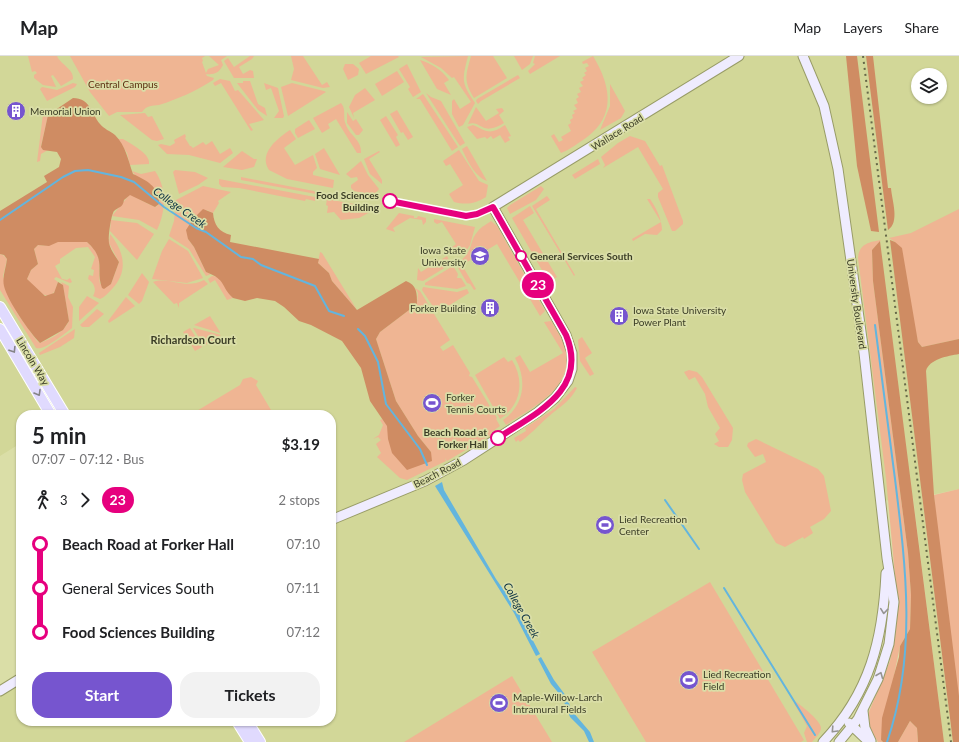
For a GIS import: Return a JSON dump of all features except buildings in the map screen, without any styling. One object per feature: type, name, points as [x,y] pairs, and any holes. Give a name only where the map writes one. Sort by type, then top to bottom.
[{"type":"main road","name":"Wallace Road","points":[[493,207],[739,56]]},
{"type":"main road","name":"University Boulevard","points":[[803,56],[824,106],[838,169],[864,353],[887,558],[894,602],[892,630],[883,667],[863,710],[839,742]]},
{"type":"main road","name":"Beach Road","points":[[336,518],[419,483],[464,460],[538,412],[555,398],[568,381],[572,369],[572,353],[566,335],[493,207]]},
{"type":"main road","name":"Lincoln Way","points":[[0,307],[62,410]]},
{"type":"main road","name":"Lincoln Way","points":[[0,329],[48,410]]},
{"type":"main road","name":"University Boulevard","points":[[822,742],[844,718],[863,686],[874,656],[883,616],[887,558]]},
{"type":"main road","points":[[0,691],[16,681]]},
{"type":"main road","points":[[863,710],[864,728],[872,742]]},
{"type":"main road","points":[[844,718],[869,742]]},
{"type":"main road","points":[[240,726],[250,742]]},
{"type":"main road","points":[[250,726],[260,742]]},
{"type":"shaded area","name":"Iowa State University","points":[[0,56],[959,56],[959,489],[922,497],[953,742],[944,742],[913,497],[882,501],[887,558],[869,671],[823,742],[0,742],[0,691],[16,681],[16,726],[336,726],[336,410],[16,410],[16,446],[0,456]]},
{"type":"shaded area","points":[[846,56],[857,56],[879,232],[871,231],[857,166]]},
{"type":"shaded area","points":[[866,56],[873,56],[888,188],[891,188],[894,205],[894,222],[888,230]]},
{"type":"shaded area","points":[[73,98],[87,103],[100,124],[119,139],[126,153],[133,174],[143,179],[155,189],[159,198],[159,204],[155,207],[130,195],[124,200],[121,206],[114,211],[110,226],[109,243],[119,262],[111,284],[104,289],[102,288],[100,281],[99,259],[93,248],[87,242],[58,242],[49,246],[38,245],[34,249],[38,264],[31,270],[27,279],[45,296],[54,293],[58,282],[63,285],[69,321],[63,330],[40,343],[19,316],[9,299],[4,286],[7,259],[4,255],[0,254],[0,211],[47,182],[44,176],[59,167],[61,159],[57,152],[43,150],[41,147],[48,115]]},
{"type":"shaded area","points":[[203,209],[213,213],[216,224],[220,230],[231,235],[230,242],[319,259],[318,263],[329,273],[332,281],[357,310],[406,281],[414,287],[417,304],[380,332],[376,339],[396,401],[418,436],[431,452],[432,461],[407,470],[392,453],[388,439],[387,426],[370,401],[361,368],[342,341],[311,325],[299,321],[275,301],[257,298],[245,301],[233,298],[217,278],[206,272],[194,247],[188,239],[186,230],[193,219]]},
{"type":"shaded area","points":[[890,240],[902,248],[918,342],[922,347],[959,339],[959,354],[935,361],[926,371],[934,495],[959,696],[959,742],[953,742]]},
{"type":"shaded area","points":[[880,241],[944,742],[918,742],[917,728],[910,721],[898,742],[883,742],[881,740],[882,718],[899,657],[900,646],[910,629],[911,595],[908,553],[873,281],[872,250]]},
{"type":"green space","points":[[28,56],[57,56],[71,72],[73,79],[61,86],[53,75],[51,76],[56,87],[43,85],[34,78],[34,75],[37,73],[35,71],[32,72]]},
{"type":"green space","name":"Central Campus","points":[[70,56],[205,56],[202,58],[202,62],[206,73],[208,69],[219,65],[209,56],[227,56],[221,60],[223,65],[218,72],[214,74],[206,74],[207,76],[214,78],[213,80],[193,91],[166,103],[148,107],[142,112],[117,112],[109,116],[90,92]]},
{"type":"green space","points":[[250,56],[254,56],[252,59],[239,67],[243,74],[250,70],[253,71],[254,78],[234,78],[224,61],[228,58],[234,67]]},
{"type":"green space","points":[[291,56],[303,56],[322,85],[327,82],[330,87],[323,88],[291,80],[294,69]]},
{"type":"green space","points":[[371,56],[399,57],[366,74],[359,63]]},
{"type":"green space","points":[[468,56],[464,81],[467,90],[475,103],[463,125],[459,127],[452,114],[452,101],[454,99],[460,109],[471,102],[454,77],[452,78],[441,68],[421,57]]},
{"type":"green space","points":[[471,56],[493,56],[507,78],[474,98],[468,87],[466,77]]},
{"type":"green space","points":[[514,56],[533,56],[530,64],[522,70]]},
{"type":"green space","points":[[535,56],[560,56],[530,74],[528,71],[535,64],[533,63]]},
{"type":"green space","points":[[593,56],[600,68],[607,92],[608,103],[605,114],[600,124],[592,133],[573,147],[561,153],[551,136],[554,134],[559,142],[563,140],[561,137],[571,131],[568,125],[571,123],[570,120],[573,118],[572,115],[575,113],[573,111],[577,109],[574,105],[578,103],[576,99],[579,97],[577,94],[581,92],[579,88],[583,86],[580,82],[584,80],[582,78],[586,75],[584,73],[587,71],[585,68],[589,66],[587,63],[583,64],[582,62]]},
{"type":"green space","points":[[420,60],[436,67],[446,76],[449,80],[444,83],[451,95],[437,89]]},
{"type":"green space","points":[[345,64],[353,64],[359,69],[358,75],[348,80],[343,69]]},
{"type":"green space","points":[[407,64],[421,92],[413,97],[408,89],[410,87],[399,69]]},
{"type":"green space","points":[[397,71],[404,82],[382,96],[375,84]]},
{"type":"green space","points":[[518,75],[520,78],[478,104],[476,101],[477,99]]},
{"type":"green space","points":[[220,79],[230,81],[235,91],[238,90],[264,120],[249,124],[253,130],[251,131],[221,83],[215,86],[213,83]]},
{"type":"green space","points":[[243,81],[250,81],[258,104],[265,108],[267,116],[258,110],[237,83],[243,83]]},
{"type":"green space","points":[[73,83],[77,84],[75,87],[47,101],[40,89],[42,87],[57,90]]},
{"type":"green space","points":[[264,83],[278,88],[284,116],[283,118],[274,118],[279,111],[271,88],[266,90]]},
{"type":"green space","points":[[292,83],[326,92],[288,116],[281,87]]},
{"type":"green space","points":[[610,84],[625,111],[621,118],[600,130],[610,106]]},
{"type":"green space","points":[[365,88],[375,100],[353,113],[354,118],[349,107],[355,95]]},
{"type":"green space","points":[[426,93],[441,101],[465,143],[460,146]]},
{"type":"green space","points":[[423,94],[458,147],[452,151],[420,99],[416,99]]},
{"type":"green space","points":[[341,103],[344,108],[344,119],[346,125],[358,141],[361,153],[357,153],[336,119],[328,124],[330,128],[322,133],[313,118]]},
{"type":"green space","points":[[476,107],[486,121],[499,113],[496,109],[502,108],[504,111],[499,115],[504,123],[490,128],[473,123],[468,124]]},
{"type":"green space","points":[[397,110],[413,137],[408,140],[403,132],[401,133],[390,114]]},
{"type":"green space","points":[[50,111],[51,113],[48,115],[41,146],[43,150],[48,150],[41,154],[40,161],[37,162],[43,114]]},
{"type":"green space","points":[[347,112],[353,121],[356,119],[363,130],[359,135],[356,135],[347,123]]},
{"type":"green space","points":[[145,113],[148,117],[152,116],[164,139],[157,141],[152,140],[120,115]]},
{"type":"green space","points":[[386,116],[398,135],[396,137],[400,145],[396,147],[380,120]]},
{"type":"green space","points":[[309,120],[315,129],[298,138],[295,133],[295,129]]},
{"type":"green space","points":[[473,125],[492,131],[505,125],[511,136],[508,137],[510,140],[505,143],[500,135],[493,139],[491,136],[487,139],[485,137],[477,139],[467,127]]},
{"type":"green space","points":[[290,130],[296,139],[284,148],[295,165],[313,155],[317,168],[313,172],[313,175],[334,180],[333,188],[287,179],[269,170],[266,164],[268,152],[280,137]]},
{"type":"green space","points":[[185,134],[185,138],[193,148],[203,142],[206,145],[212,141],[220,154],[230,148],[233,153],[220,163],[189,155],[167,154],[158,145],[161,144],[170,146],[175,143],[174,140]]},
{"type":"green space","points":[[630,136],[645,141],[660,166],[662,165],[683,221],[683,224],[675,231],[672,231],[658,197],[658,193],[663,189],[638,147],[603,168],[605,165],[601,157],[618,143]]},
{"type":"green space","points":[[118,139],[123,139],[144,153],[149,160],[149,164],[130,165],[127,153]]},
{"type":"green space","points":[[467,146],[487,181],[475,172],[469,163],[462,149]]},
{"type":"green space","points":[[324,148],[340,175],[320,169],[315,154]]},
{"type":"green space","points":[[459,150],[479,181],[488,185],[486,197],[466,204],[454,202],[449,194],[463,185],[450,164],[446,166],[443,161]]},
{"type":"green space","points":[[242,151],[254,159],[257,159],[254,167],[242,170],[223,167]]},
{"type":"green space","points":[[379,151],[380,152],[369,159],[382,180],[382,184],[370,174],[364,159]]},
{"type":"green space","points":[[598,159],[601,166],[600,164],[575,179],[572,175]]},
{"type":"green space","points":[[361,161],[368,175],[379,189],[374,195],[354,191],[351,188],[351,185],[358,180],[357,177],[351,178],[346,174]]},
{"type":"green space","points":[[175,170],[195,172],[208,178],[198,185],[179,194],[173,172]]},
{"type":"green space","points":[[132,171],[141,174],[155,171],[162,185],[164,200],[162,216],[157,230],[139,220],[112,216],[130,194],[156,207],[159,204]]},
{"type":"green space","points":[[241,177],[314,191],[316,194],[241,180]]},
{"type":"green space","points":[[219,179],[315,197],[315,201],[306,199],[305,201],[239,188],[222,187],[219,184]]},
{"type":"green space","points":[[203,186],[231,192],[218,201],[219,203],[213,213],[207,210],[188,239],[194,247],[206,272],[211,274],[206,276],[189,249],[169,236],[174,221],[176,200]]},
{"type":"green space","points":[[541,186],[544,189],[536,200],[510,214],[507,208],[510,205]]},
{"type":"green space","points":[[547,196],[550,200],[536,209],[575,275],[574,276],[532,206]]},
{"type":"green space","points":[[327,199],[370,207],[372,211],[359,218],[341,220],[334,212],[327,213]]},
{"type":"green space","points":[[647,199],[650,199],[661,222]]},
{"type":"green space","points":[[530,206],[534,213],[523,220],[557,277],[550,281],[554,283],[550,284],[512,218]]},
{"type":"green space","points":[[959,209],[959,339],[922,347],[918,342],[895,242],[889,238],[911,233]]},
{"type":"green space","points":[[399,213],[414,216],[414,218],[417,218],[418,216],[426,218],[426,222],[423,225],[422,220],[410,218],[393,228],[395,232],[386,229]]},
{"type":"green space","points":[[434,219],[475,227],[470,245],[463,256],[459,249],[454,252],[451,248],[456,244],[442,222],[437,224],[434,222]]},
{"type":"green space","points":[[111,220],[137,223],[154,234],[137,260],[110,231]]},
{"type":"green space","points":[[491,221],[497,226],[545,311],[540,316],[497,244],[462,265],[476,289],[474,290],[470,284],[467,283],[457,266],[457,263],[463,259],[469,251],[473,239],[478,231]]},
{"type":"green space","points":[[661,222],[662,230],[657,235],[645,234],[633,241],[632,239]]},
{"type":"green space","points":[[110,234],[119,247],[123,261],[123,268],[117,282],[102,298],[100,299],[93,296],[95,291],[94,286],[88,279],[89,275],[93,276],[94,270],[91,269],[95,257],[88,247],[76,248],[60,259],[60,263],[55,266],[62,279],[67,280],[70,278],[72,282],[70,283],[56,277],[54,279],[58,282],[56,290],[51,295],[44,295],[27,279],[31,270],[38,264],[34,249],[38,245],[48,245],[60,241],[76,241],[87,242],[93,248],[99,262],[100,284],[111,284],[119,262],[109,243]]},
{"type":"green space","points":[[169,239],[188,251],[203,278],[187,283],[152,279],[162,251]]},
{"type":"green space","points":[[881,240],[872,250],[873,281],[908,553],[911,595],[910,629],[900,646],[881,740],[883,742],[878,742],[867,725],[870,725],[869,719],[866,719],[890,661],[898,608],[886,478],[858,258],[860,250],[865,244]]},
{"type":"green space","points":[[320,252],[357,310],[332,281],[329,273],[318,263]]},
{"type":"green space","points":[[0,254],[7,259],[3,276],[17,313],[40,343],[61,332],[67,325],[69,321],[61,282],[69,286],[68,297],[73,307],[72,328],[49,345],[36,348],[0,290]]},
{"type":"green space","points":[[447,256],[451,264],[423,281],[417,280],[418,268],[421,272]]},
{"type":"green space","points":[[453,266],[458,274],[457,278],[461,278],[466,286],[457,289],[425,285],[425,283]]},
{"type":"green space","points":[[142,273],[149,282],[142,301],[139,304],[128,295]]},
{"type":"green space","points":[[212,276],[219,278],[222,281],[233,298],[227,300],[215,280],[210,283],[208,279]]},
{"type":"green space","points":[[204,280],[208,284],[179,303],[179,308],[177,303],[174,304],[153,282],[165,281],[190,284]]},
{"type":"green space","points":[[423,287],[457,292],[467,289],[469,293],[445,308],[444,306],[436,311],[422,290]]},
{"type":"green space","points":[[415,288],[420,291],[450,340],[440,347],[443,351],[453,345],[470,373],[469,376],[472,377],[497,418],[496,419],[500,426],[490,433],[491,435],[447,461],[445,458],[446,461],[407,480],[400,478],[377,457],[381,453],[376,444],[381,440],[378,437],[373,439],[379,435],[383,425],[380,420],[382,419],[388,426],[388,439],[431,452],[418,436],[396,401],[376,339],[380,332],[417,304],[418,293]]},
{"type":"green space","points":[[87,296],[99,303],[79,321],[79,307]]},
{"type":"green space","points":[[126,297],[135,306],[109,323],[108,321]]},
{"type":"green space","points":[[97,309],[104,314],[89,327],[82,327],[80,325]]},
{"type":"green space","points":[[210,316],[220,332],[220,333],[194,325]]},
{"type":"green space","points":[[551,321],[563,342],[567,357],[565,370],[560,382],[541,402],[506,425],[503,420],[516,407],[522,391],[521,374],[515,358],[520,355],[530,372],[563,353],[544,322]]},
{"type":"green space","points":[[190,328],[202,347],[195,351],[183,332]]},
{"type":"green space","points":[[194,328],[221,335],[204,346]]},
{"type":"green space","points":[[75,329],[74,338],[60,347],[40,355],[39,353]]},
{"type":"green space","points":[[582,337],[592,353],[585,358],[594,374],[590,376],[580,361],[578,340]]},
{"type":"green space","points":[[504,357],[508,362],[512,360],[516,368],[519,376],[519,392],[513,407],[500,419],[475,375]]},
{"type":"green space","points":[[689,370],[697,372],[702,377],[733,428],[732,440],[728,447],[719,447],[714,444],[719,441],[715,434],[720,428],[708,407],[705,394],[695,377],[689,380],[684,372]]},
{"type":"green space","points":[[251,377],[258,381],[256,385],[271,410],[198,410],[240,385],[243,379]]},
{"type":"green space","points":[[575,387],[577,388],[567,401],[524,439],[520,442],[518,440],[516,442],[514,438],[526,431],[525,428],[554,409]]},
{"type":"green space","points":[[756,439],[818,469],[824,476],[831,511],[824,519],[810,527],[813,533],[804,539],[803,537],[785,547],[776,543],[745,492],[742,480],[743,474],[766,462],[763,454],[755,457],[747,446],[748,443]]},
{"type":"green space","points":[[959,489],[959,742],[953,742],[934,495]]},
{"type":"green space","name":"Lied Recreation Field","points":[[710,582],[804,740],[801,742],[646,742],[592,652]]},
{"type":"green space","name":"Maple-Willow-Larch Intramural Fields","points":[[512,676],[552,742],[404,742]]},
{"type":"green space","points":[[796,702],[811,714],[820,725],[820,732],[812,742],[807,742],[804,733],[807,726],[794,703]]},
{"type":"green space","points":[[910,721],[917,728],[918,742],[898,742]]},
{"type":"water","points":[[442,482],[444,490],[496,579],[515,606],[540,654],[536,656],[514,613],[435,486]]},
{"type":"water","points":[[541,657],[554,680],[566,696],[572,711],[590,732],[594,742],[589,742],[584,731],[570,717],[562,697],[551,684],[538,659]]},
{"type":"waterway","name":"College Creek","points":[[0,220],[63,177],[75,171],[88,170],[121,177],[134,182],[164,207],[196,228],[206,232],[241,257],[253,259],[261,265],[315,286],[329,311],[344,316]]},
{"type":"waterway","points":[[875,325],[903,545],[906,611],[906,644],[902,677],[896,709],[887,742]]},
{"type":"waterway","name":"College Creek","points":[[358,329],[365,336],[378,362],[386,404],[420,449],[427,465]]},
{"type":"waterway","points":[[665,500],[699,549]]},
{"type":"waterway","points":[[724,588],[815,735]]},
{"type":"railway","points":[[863,56],[951,742]]},
{"type":"bus line","name":"23","points":[[390,201],[466,216],[486,211],[493,207],[566,335],[572,353],[572,369],[568,381],[555,398],[538,412],[498,438]]},
{"type":"place","name":"Memorial Union","points":[[16,111]]},
{"type":"place","name":"Food Sciences Building","points":[[390,201]]},
{"type":"place","name":"Iowa State University","points":[[480,256]]},
{"type":"place","name":"General Services South","points":[[521,256]]},
{"type":"place","name":"Forker Building","points":[[490,308]]},
{"type":"place","name":"Iowa State University Power Plant","points":[[619,316]]},
{"type":"place","name":"Forker Tennis Courts","points":[[432,403]]},
{"type":"place","name":"Beach Road at Forker Hall","points":[[498,438]]},
{"type":"place","name":"Lied Recreation Center","points":[[605,525]]},
{"type":"place","name":"Lied Recreation Field","points":[[689,680]]},
{"type":"place","name":"Maple-Willow-Larch Intramural Fields","points":[[499,703]]},
{"type":"district","name":"Richardson Court","points":[[193,339]]}]
